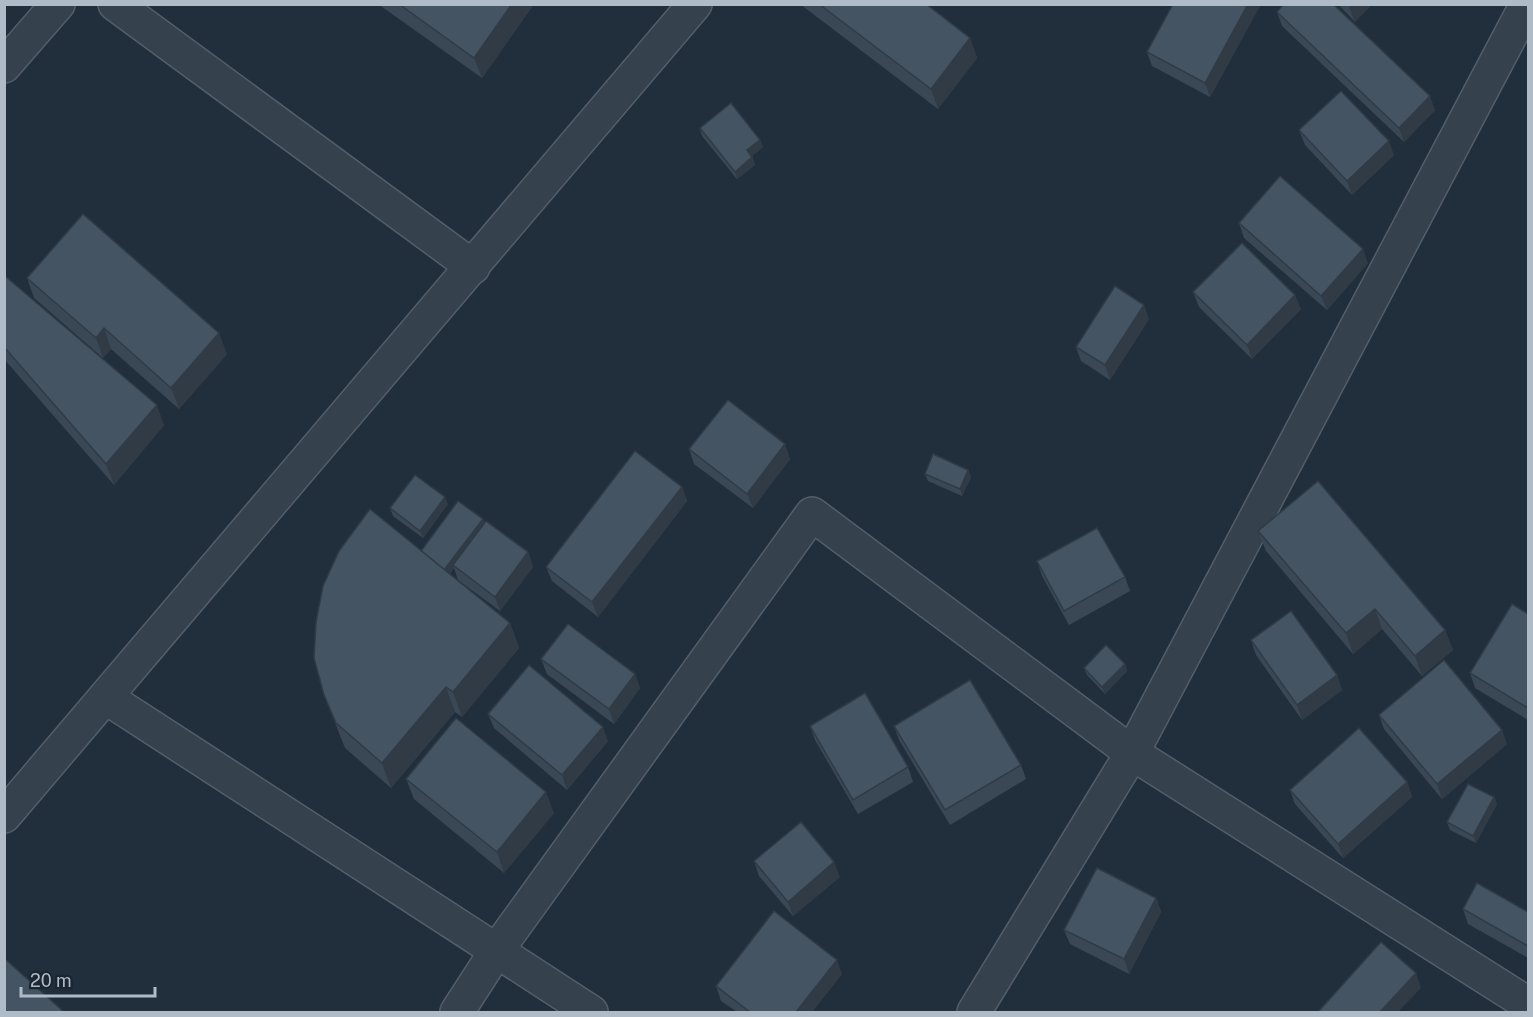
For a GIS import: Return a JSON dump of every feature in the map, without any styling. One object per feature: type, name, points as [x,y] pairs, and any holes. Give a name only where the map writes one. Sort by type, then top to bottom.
[{"type":"street","points":[[4,66],[58,4]]},
{"type":"street","points":[[115,4],[473,267]]},
{"type":"street","points":[[4,816],[695,4]]},
{"type":"street","points":[[974,1012],[1132,753],[1527,4]]},
{"type":"street","points":[[457,1012],[497,950],[812,514],[1132,753],[1528,1004]]},
{"type":"street","points":[[106,698],[591,1012]]},
{"type":"building","points":[[399,4],[512,4],[474,58]]},
{"type":"building","points":[[819,4],[926,4],[970,38],[931,89]]},
{"type":"building","points":[[1173,4],[1248,4],[1205,83],[1147,52]]},
{"type":"building","points":[[1284,4],[1333,4],[1430,96],[1399,128],[1277,12]]},
{"type":"building","points":[[1341,91],[1389,141],[1347,181],[1299,130]]},
{"type":"building","points":[[731,103],[760,140],[747,150],[752,157],[735,172],[700,128]]},
{"type":"building","points":[[1280,176],[1363,249],[1321,296],[1239,223]]},
{"type":"building","points":[[83,214],[219,333],[171,388],[104,328],[96,338],[27,278]]},
{"type":"building","points":[[1242,243],[1295,295],[1247,345],[1193,292]]},
{"type":"building","points":[[5,276],[157,405],[106,464],[4,347]]},
{"type":"building","points":[[1115,286],[1144,305],[1105,365],[1076,347]]},
{"type":"building","points":[[728,400],[785,444],[747,494],[689,449]]},
{"type":"building","points":[[635,451],[682,487],[592,602],[546,567]]},
{"type":"building","points":[[933,454],[968,470],[960,489],[925,474]]},
{"type":"building","points":[[415,475],[445,497],[420,531],[390,508]]},
{"type":"building","points":[[1318,481],[1445,630],[1415,656],[1375,609],[1346,633],[1258,531]]},
{"type":"building","points":[[458,501],[483,519],[444,570],[421,551]]},
{"type":"building","points":[[370,509],[510,623],[453,692],[446,687],[382,763],[336,723],[324,695],[314,658],[316,622],[323,586],[339,551]]},
{"type":"building","points":[[486,521],[528,552],[495,597],[453,565]]},
{"type":"building","points":[[1097,528],[1125,577],[1064,611],[1037,561]]},
{"type":"building","points":[[1512,604],[1528,614],[1528,708],[1470,673]]},
{"type":"building","points":[[1291,611],[1337,675],[1297,705],[1251,640]]},
{"type":"building","points":[[568,624],[635,674],[609,709],[541,659]]},
{"type":"building","points":[[1106,645],[1125,664],[1102,687],[1084,668]]},
{"type":"building","points":[[1444,660],[1502,730],[1437,784],[1379,715]]},
{"type":"building","points":[[529,665],[603,727],[562,775],[488,714]]},
{"type":"building","points":[[970,680],[1021,765],[945,810],[894,726]]},
{"type":"building","points":[[865,693],[908,767],[853,800],[810,726]]},
{"type":"building","points":[[456,718],[546,792],[497,852],[406,779]]},
{"type":"building","points":[[1359,728],[1407,782],[1338,844],[1290,790]]},
{"type":"building","points":[[1468,784],[1494,797],[1473,836],[1447,822]]},
{"type":"building","points":[[801,822],[834,862],[788,902],[754,861]]},
{"type":"building","points":[[1097,868],[1156,898],[1124,959],[1064,930]]},
{"type":"building","points":[[1477,883],[1528,912],[1528,946],[1463,909]]},
{"type":"building","points":[[774,911],[837,960],[796,1012],[750,1012],[716,986]]},
{"type":"building","points":[[1381,942],[1416,973],[1380,1012],[1318,1012]]},
{"type":"building","points":[[4,958],[64,1012],[4,1012]]}]
